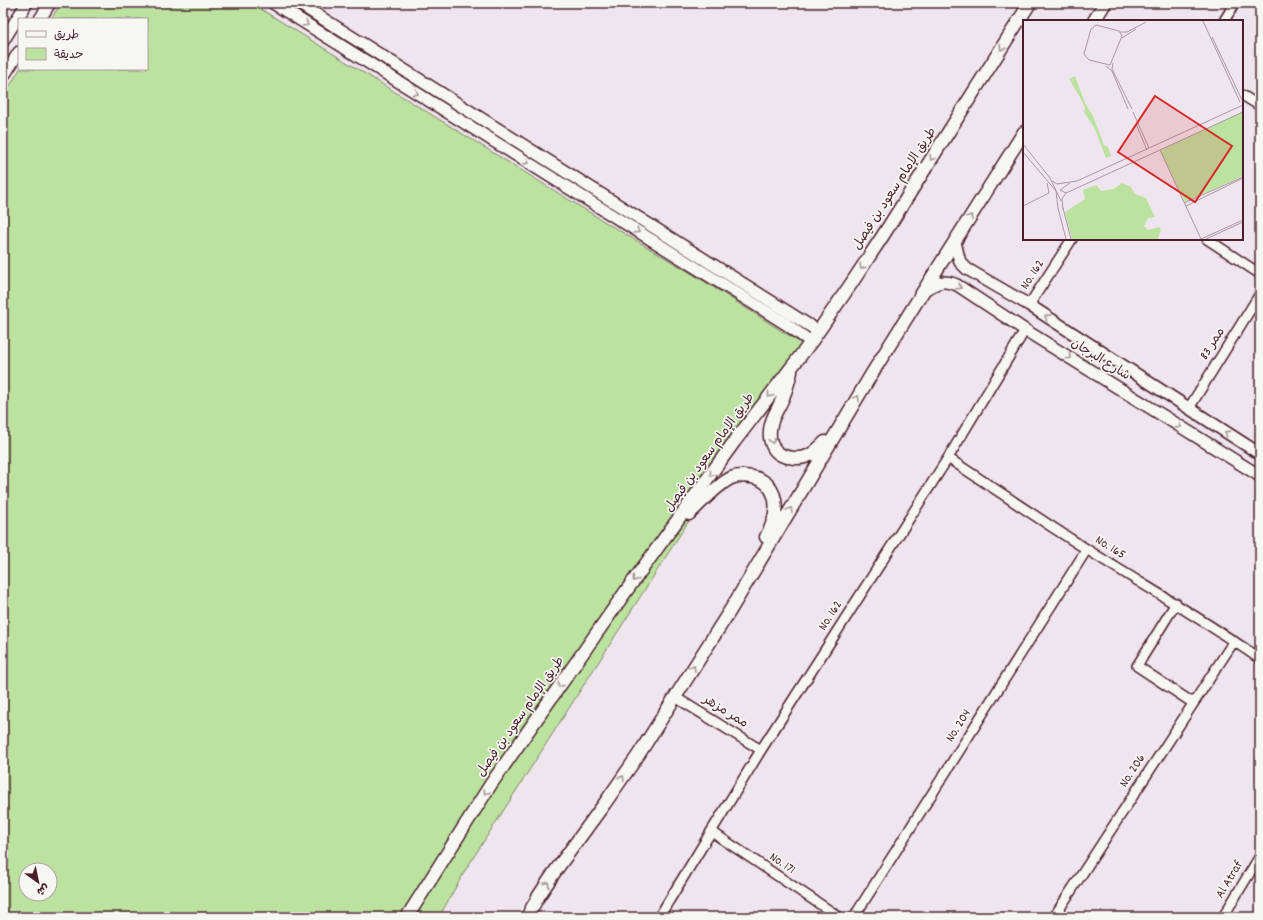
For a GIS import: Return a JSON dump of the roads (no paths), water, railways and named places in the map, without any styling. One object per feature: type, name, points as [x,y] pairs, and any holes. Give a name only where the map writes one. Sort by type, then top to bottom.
[{"type":"main road","name":"طريق الإمام سعود بن فيصل","points":[[407,917],[491,784],[734,442],[811,342],[882,237],[1030,3]]},
{"type":"main road","points":[[1095,20],[1105,3]]},
{"type":"main road","points":[[527,917],[545,886],[639,754],[744,586],[836,432],[1023,134]]},
{"type":"main road","points":[[794,364],[784,396],[772,421],[770,437],[773,448],[782,456],[805,458],[816,452],[836,432]]},
{"type":"main road","points":[[670,531],[722,483],[732,478],[742,475],[756,477],[766,483],[771,489],[776,501],[775,513],[769,533],[756,557],[744,586]]},
{"type":"street","points":[[3,41],[27,3]]},
{"type":"street","points":[[41,18],[50,3]]},
{"type":"street","points":[[273,3],[786,324],[811,342]]},
{"type":"street","points":[[298,3],[818,331]]},
{"type":"street","points":[[1225,20],[1235,3]]},
{"type":"street","points":[[3,78],[18,54]]},
{"type":"street","points":[[1243,96],[1260,106]]},
{"type":"street","name":"No. 162","points":[[1029,305],[1071,240]]},
{"type":"street","points":[[1209,240],[1260,274]]},
{"type":"street","name":"شارع البرجان","points":[[955,242],[960,262],[966,269],[1029,305],[1260,454]]},
{"type":"street","name":"شارع البرجان","points":[[924,290],[939,282],[948,281],[957,285],[1026,330],[1260,476]]},
{"type":"street","name":"ممر 83","points":[[1189,408],[1260,294]]},
{"type":"street","name":"No. 162","points":[[659,917],[761,750],[948,458],[1026,330]]},
{"type":"street","name":"No. 165","points":[[948,458],[1087,549],[1176,603],[1260,659]]},
{"type":"street","name":"No. 204","points":[[854,917],[1087,549]]},
{"type":"street","points":[[1176,603],[1137,666],[1192,703]]},
{"type":"street","name":"No. 206","points":[[1054,917],[1192,703],[1234,641]]},
{"type":"street","name":"ممر مزهر","points":[[675,697],[761,750]]},
{"type":"street","name":"No. 171","points":[[712,832],[839,917]]},
{"type":"street","name":"Al Atraf","points":[[1223,917],[1260,856]]}]
